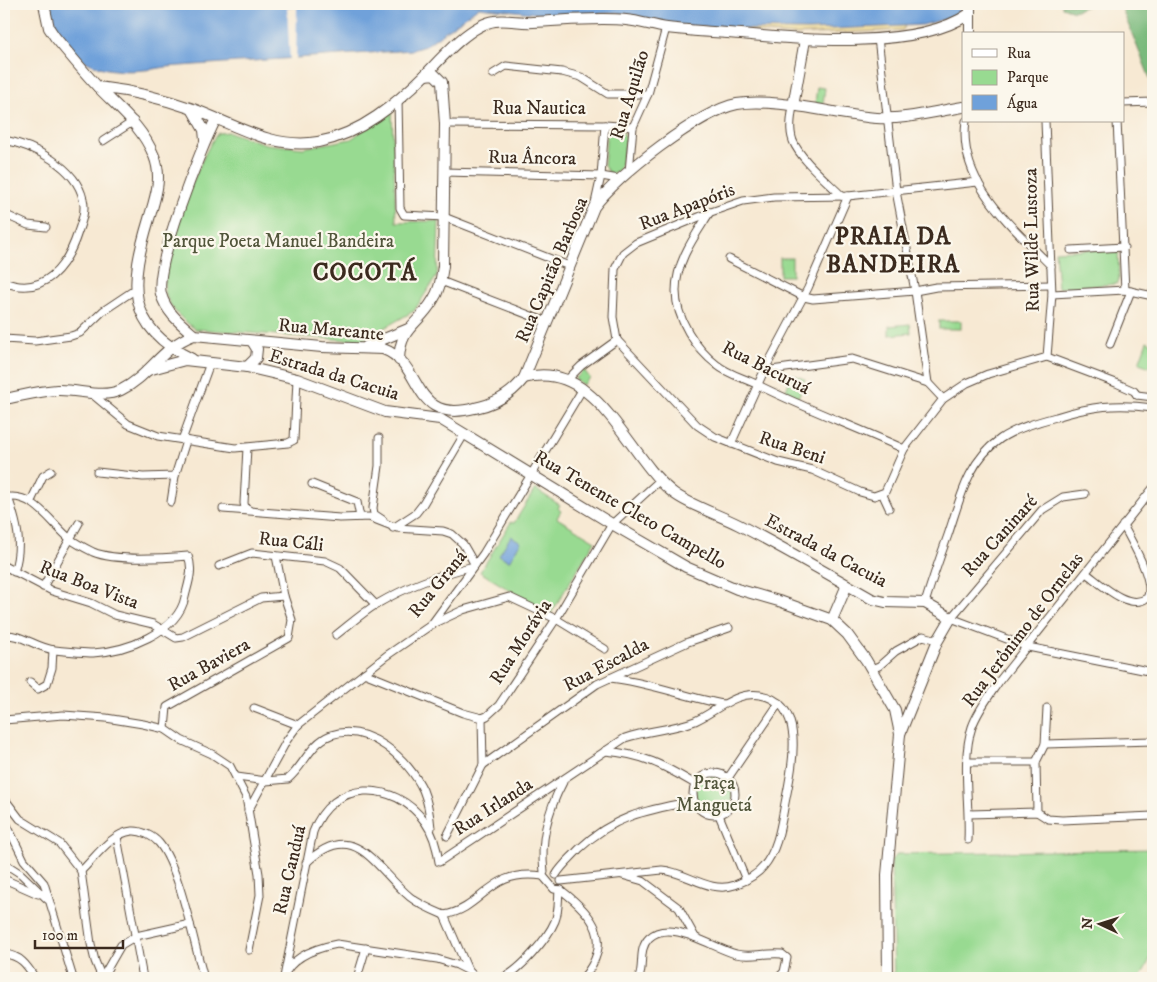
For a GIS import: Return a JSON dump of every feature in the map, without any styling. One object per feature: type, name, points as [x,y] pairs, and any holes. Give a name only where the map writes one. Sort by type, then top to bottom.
[{"type":"main road","points":[[44,4],[52,33],[98,87],[109,92],[141,92],[192,109],[262,138],[296,143],[318,142],[358,129],[375,118],[425,75],[451,48],[480,28],[498,20],[530,22],[604,19],[629,20],[666,28],[805,40],[878,38],[951,25],[962,28],[967,32]]},
{"type":"main road","points":[[951,25],[969,9]]},
{"type":"main road","points":[[969,9],[969,32]]},
{"type":"main road","points":[[793,106],[805,40]]},
{"type":"main road","points":[[399,360],[401,341],[408,329],[429,307],[441,281],[445,124],[442,82],[434,74],[425,75]]},
{"type":"main road","points":[[109,92],[134,121],[154,156],[158,181],[157,192],[137,256],[136,293],[144,319],[153,332],[171,348],[196,361]]},
{"type":"main road","points":[[124,110],[128,97],[141,92]]},
{"type":"main road","name":"Rua Capitão Barbosa","points":[[465,411],[505,397],[524,378],[594,207],[619,179],[670,141],[724,108],[739,104],[761,103],[793,106],[888,118],[962,107]]},
{"type":"main road","points":[[192,109],[204,130],[205,140]]},
{"type":"main road","points":[[4,399],[57,390],[107,394],[123,389],[171,348],[183,339],[194,335],[177,320],[167,307],[161,293],[160,279],[167,248],[205,140],[216,119]]},
{"type":"main road","points":[[363,347],[408,329]]},
{"type":"main road","name":"Rua Mareante","points":[[194,335],[322,347],[363,347],[388,351],[399,360],[427,398],[442,410],[465,411]]},
{"type":"main road","points":[[247,367],[254,362],[257,354],[252,341]]},
{"type":"main road","points":[[535,353],[539,365],[548,375]]},
{"type":"main road","points":[[144,371],[179,361],[196,361]]},
{"type":"main road","name":"Estrada da Cacuia","points":[[196,361],[247,367],[297,379],[385,412],[440,419],[462,431]]},
{"type":"main road","name":"Estrada da Cacuia","points":[[524,378],[548,375],[567,380],[582,390],[597,403],[622,431],[660,480],[672,492],[741,526],[872,599],[885,602],[925,603],[951,618]]},
{"type":"main road","points":[[420,416],[426,410],[427,398]]},
{"type":"main road","points":[[462,431],[458,420],[465,411]]},
{"type":"main road","name":"Rua Tenente Cleto Campello","points":[[462,431],[612,524],[712,580],[832,620],[847,634],[871,669],[895,710],[900,734]]},
{"type":"main road","points":[[832,620],[847,585]]},
{"type":"main road","points":[[888,978],[887,875],[900,734],[938,640],[951,618]]},
{"type":"main road","points":[[895,710],[904,713],[908,711]]},
{"type":"street","name":"Rua Aquilão","points":[[629,172],[633,127],[648,94],[666,28]]},
{"type":"street","points":[[878,38],[896,191],[915,291],[928,384]]},
{"type":"street","points":[[493,74],[506,66],[554,71],[581,77],[608,94],[648,94]]},
{"type":"street","points":[[398,98],[402,212],[408,216],[444,217],[569,266]]},
{"type":"street","points":[[1124,103],[1153,102]]},
{"type":"street","points":[[731,444],[764,371],[804,297],[845,196],[806,158],[793,141],[791,121],[793,106]]},
{"type":"street","points":[[103,141],[134,121]]},
{"type":"street","points":[[966,122],[964,141],[966,152],[978,182],[1000,212],[1051,266]]},
{"type":"street","name":"Rua Wilde Lustoza","points":[[1046,122],[1052,294],[1047,357]]},
{"type":"street","points":[[1110,344],[1128,290],[1117,122]]},
{"type":"street","name":"Rua Nautica","points":[[445,124],[605,124],[633,127]]},
{"type":"street","points":[[594,207],[601,176],[605,124]]},
{"type":"street","points":[[4,140],[20,145],[62,167],[79,187],[84,208],[72,248],[61,269],[52,278],[40,284],[21,286],[4,282]]},
{"type":"street","name":"Rua Âncora","points":[[444,172],[601,176],[619,179]]},
{"type":"street","name":"Rua Apapóris","points":[[617,340],[614,317],[615,269],[623,253],[636,244],[711,212],[757,199],[845,196],[978,182]]},
{"type":"street","name":"Rua Bacuruá","points":[[711,212],[692,240],[681,265],[676,290],[677,304],[682,320],[694,341],[718,366],[904,449]]},
{"type":"street","points":[[4,214],[28,225],[46,227]]},
{"type":"street","points":[[1072,250],[1124,248]]},
{"type":"street","points":[[729,259],[804,297],[823,299],[915,291],[936,287],[1051,285]]},
{"type":"street","points":[[441,281],[547,322]]},
{"type":"street","points":[[1052,294],[1128,290],[1153,296]]},
{"type":"street","points":[[4,339],[35,341],[61,338],[80,333],[103,311],[136,293]]},
{"type":"street","points":[[567,380],[581,366],[617,340]]},
{"type":"street","name":"Rua Beni","points":[[617,340],[698,425],[714,437],[778,462],[812,470],[860,492],[874,496],[883,495]]},
{"type":"street","points":[[888,508],[883,495],[904,449],[943,399],[967,383],[988,374],[1047,357],[1134,391],[1137,395],[1138,404]]},
{"type":"street","points":[[764,371],[852,360],[928,384],[943,399]]},
{"type":"street","points":[[171,502],[184,440],[210,363]]},
{"type":"street","points":[[92,393],[135,428],[184,440],[224,447],[247,448],[288,443],[294,440],[297,379]]},
{"type":"street","name":"Rua Graná","points":[[248,811],[287,740],[298,725],[364,673],[431,625],[475,566],[582,390]]},
{"type":"street","points":[[1137,395],[1153,397]]},
{"type":"street","points":[[925,603],[960,493],[972,470],[985,452],[1009,434],[1043,420],[1098,406],[1138,404],[1153,408]]},
{"type":"street","points":[[390,527],[416,513],[423,504],[462,431]]},
{"type":"street","points":[[379,438],[379,466],[373,508],[374,514],[390,527]]},
{"type":"street","points":[[247,448],[244,503],[245,508],[249,510]]},
{"type":"street","points":[[31,501],[43,476],[51,471]]},
{"type":"street","points":[[97,472],[143,477],[175,476]]},
{"type":"street","name":"Rua Morávia","points":[[482,718],[493,712],[499,705],[556,619],[612,524],[660,480]]},
{"type":"street","points":[[312,484],[357,502],[360,517]]},
{"type":"street","name":"Rua Jerônimo de Ornelas","points":[[968,840],[967,762],[969,736],[980,710],[1000,680],[1153,488]]},
{"type":"street","name":"Rua Caninaré","points":[[951,618],[1042,510],[1063,497],[1085,494]]},
{"type":"street","points":[[4,635],[22,637],[53,650],[99,652],[166,632],[184,604],[191,566],[188,556],[133,558],[102,555],[70,539],[31,501],[6,497],[19,536],[19,556],[14,572]]},
{"type":"street","points":[[224,509],[340,518],[369,517],[390,527],[436,530],[450,533],[463,544],[475,566],[450,572],[376,605],[336,635]]},
{"type":"street","points":[[43,587],[79,523]]},
{"type":"street","points":[[1086,573],[1129,600],[1137,602],[1148,598],[1150,589],[1141,560],[1123,525]]},
{"type":"street","name":"Rua Cáli","points":[[218,566],[252,553],[299,557],[334,564],[346,573],[376,605]]},
{"type":"street","name":"Rua Baviera","points":[[164,729],[168,707],[289,638],[292,620],[284,596],[276,556]]},
{"type":"street","name":"Rua Boa Vista","points":[[4,566],[43,587],[91,603],[115,615],[153,624],[166,632]]},
{"type":"street","points":[[166,632],[176,638],[183,637],[261,598],[284,596]]},
{"type":"street","points":[[431,625],[463,610],[509,597],[556,619],[605,649]]},
{"type":"street","points":[[951,618],[1028,647],[1153,672]]},
{"type":"street","name":"Rua Escalda","points":[[483,765],[572,700],[610,678],[688,642],[729,628]]},
{"type":"street","points":[[871,669],[879,666],[896,651],[923,636],[938,640]]},
{"type":"street","points":[[30,682],[38,689],[47,684],[52,668],[53,650]]},
{"type":"street","points":[[364,673],[463,713],[482,718],[483,765],[447,836]]},
{"type":"street","points":[[610,678],[636,680],[685,696],[723,704]]},
{"type":"street","name":"Rua Irlanda","points":[[438,859],[625,738],[694,721],[723,704],[743,696],[760,695],[779,703]]},
{"type":"street","points":[[444,915],[458,910],[509,877],[534,875],[555,881],[647,870],[670,871],[708,886],[724,887],[746,880],[763,868],[778,838],[795,755],[794,733],[779,703],[728,778]]},
{"type":"street","points":[[254,708],[298,725]]},
{"type":"street","points":[[1037,812],[1036,762],[1045,744],[1047,708]]},
{"type":"street","points":[[7,719],[63,715],[90,716],[164,729],[222,760],[233,769],[246,797],[260,895],[249,950]]},
{"type":"street","points":[[237,778],[288,779],[309,752],[331,735],[352,734],[370,738],[392,750],[415,776],[427,802],[431,831]]},
{"type":"street","points":[[1045,744],[1153,741]]},
{"type":"street","points":[[605,751],[644,757],[661,764],[695,784]]},
{"type":"street","points":[[967,762],[1036,762]]},
{"type":"street","points":[[710,773],[716,773],[728,778],[734,789],[734,802],[725,812],[719,815],[707,814],[694,801],[695,784],[699,779],[710,773]]},
{"type":"street","points":[[502,978],[523,962],[548,933],[557,914],[555,881],[546,822],[551,806],[564,779]]},
{"type":"street","name":"Rua Canduá","points":[[284,975],[314,832],[322,814],[334,801],[350,793],[371,790],[390,795],[410,807],[431,831],[438,859]]},
{"type":"street","points":[[4,798],[20,819],[58,843],[81,871],[93,952],[102,978]]},
{"type":"street","points":[[555,881],[560,868],[609,825],[639,812],[694,801]]},
{"type":"street","points":[[969,814],[1037,812],[1048,819],[1062,820],[1153,816]]},
{"type":"street","points":[[719,815],[746,880]]},
{"type":"street","points":[[4,819],[24,860],[44,884],[47,900],[72,978]]},
{"type":"street","points":[[81,871],[117,837],[127,832],[140,831],[159,843],[172,867],[190,924],[204,978]]},
{"type":"street","points":[[117,837],[142,978]]},
{"type":"street","points":[[306,863],[313,856],[333,845],[352,844],[370,856],[411,897],[444,915],[468,971]]},
{"type":"street","points":[[4,863],[21,874],[47,900]]},
{"type":"street","points":[[618,874],[643,881],[679,908],[695,937]]},
{"type":"street","points":[[4,879],[47,900]]},
{"type":"street","points":[[555,881],[588,912],[599,939],[596,959],[583,978]]},
{"type":"street","points":[[102,978],[118,948],[136,936],[190,924]]},
{"type":"street","points":[[639,978],[643,946],[655,934],[668,932],[695,937],[736,954],[782,954],[787,958],[787,963],[778,978]]},
{"type":"street","points":[[284,975],[302,955],[322,947],[348,944],[437,959],[468,971],[476,978]]},
{"type":"street","points":[[357,978],[366,948]]},
{"type":"street","points":[[4,954],[12,954],[26,963],[35,978]]},
{"type":"green space","points":[[1062,4],[1092,4],[1074,11],[1062,7]]},
{"type":"green space","points":[[1120,4],[1153,4],[1153,86]]},
{"type":"green space","points":[[817,87],[825,88],[823,104],[815,103]]},
{"type":"green space","name":"Parque Poeta Manuel Bandeira","points":[[392,110],[396,222],[439,221],[437,276],[414,311],[361,341],[195,329],[176,313],[169,303],[165,291],[165,277],[169,257],[183,209],[201,162],[218,133],[228,132],[266,144],[303,148],[351,139]]},
{"type":"green space","points":[[611,130],[622,131],[626,139],[620,168],[617,172],[610,174],[604,166],[607,132]]},
{"type":"green space","points":[[1118,248],[1119,279],[1117,284],[1058,288],[1055,251]]},
{"type":"green space","points":[[780,258],[792,258],[792,276],[780,276]]},
{"type":"green space","points":[[939,321],[961,321],[961,329],[939,329]]},
{"type":"green space","points":[[910,324],[911,333],[889,335],[889,326]]},
{"type":"green space","points":[[1147,341],[1153,344],[1153,359],[1150,367],[1139,363]]},
{"type":"green space","points":[[584,370],[590,378],[583,385],[575,379]]},
{"type":"green space","points":[[792,374],[805,379],[798,398],[785,393]]},
{"type":"green space","points":[[535,489],[560,505],[558,508],[561,511],[557,518],[595,541],[550,615],[480,572],[511,522],[514,523]]},
{"type":"green space","name":"Praça Manguetá","points":[[714,775],[728,780],[733,794],[728,808],[714,813],[700,808],[695,794],[700,780]]},
{"type":"green space","points":[[1152,849],[1153,954],[1140,978],[894,978],[891,860],[898,854]]},
{"type":"sand","points":[[906,23],[903,30],[792,35],[747,31],[747,28]]},
{"type":"water","points":[[46,4],[964,4],[956,16],[923,25],[809,30],[731,29],[674,25],[618,13],[551,15],[479,7],[425,46],[412,50],[124,71],[106,69],[90,64],[76,55],[64,42],[54,26]]},
{"type":"water","points":[[511,536],[521,542],[509,561],[499,555]]},
{"type":"pier","points":[[297,7],[296,61],[290,62],[287,8]]},
{"type":"district","name":"PRAIA DA BANDEIRA","points":[[893,251]]},
{"type":"district","name":"COCOTÁ","points":[[365,273]]}]
